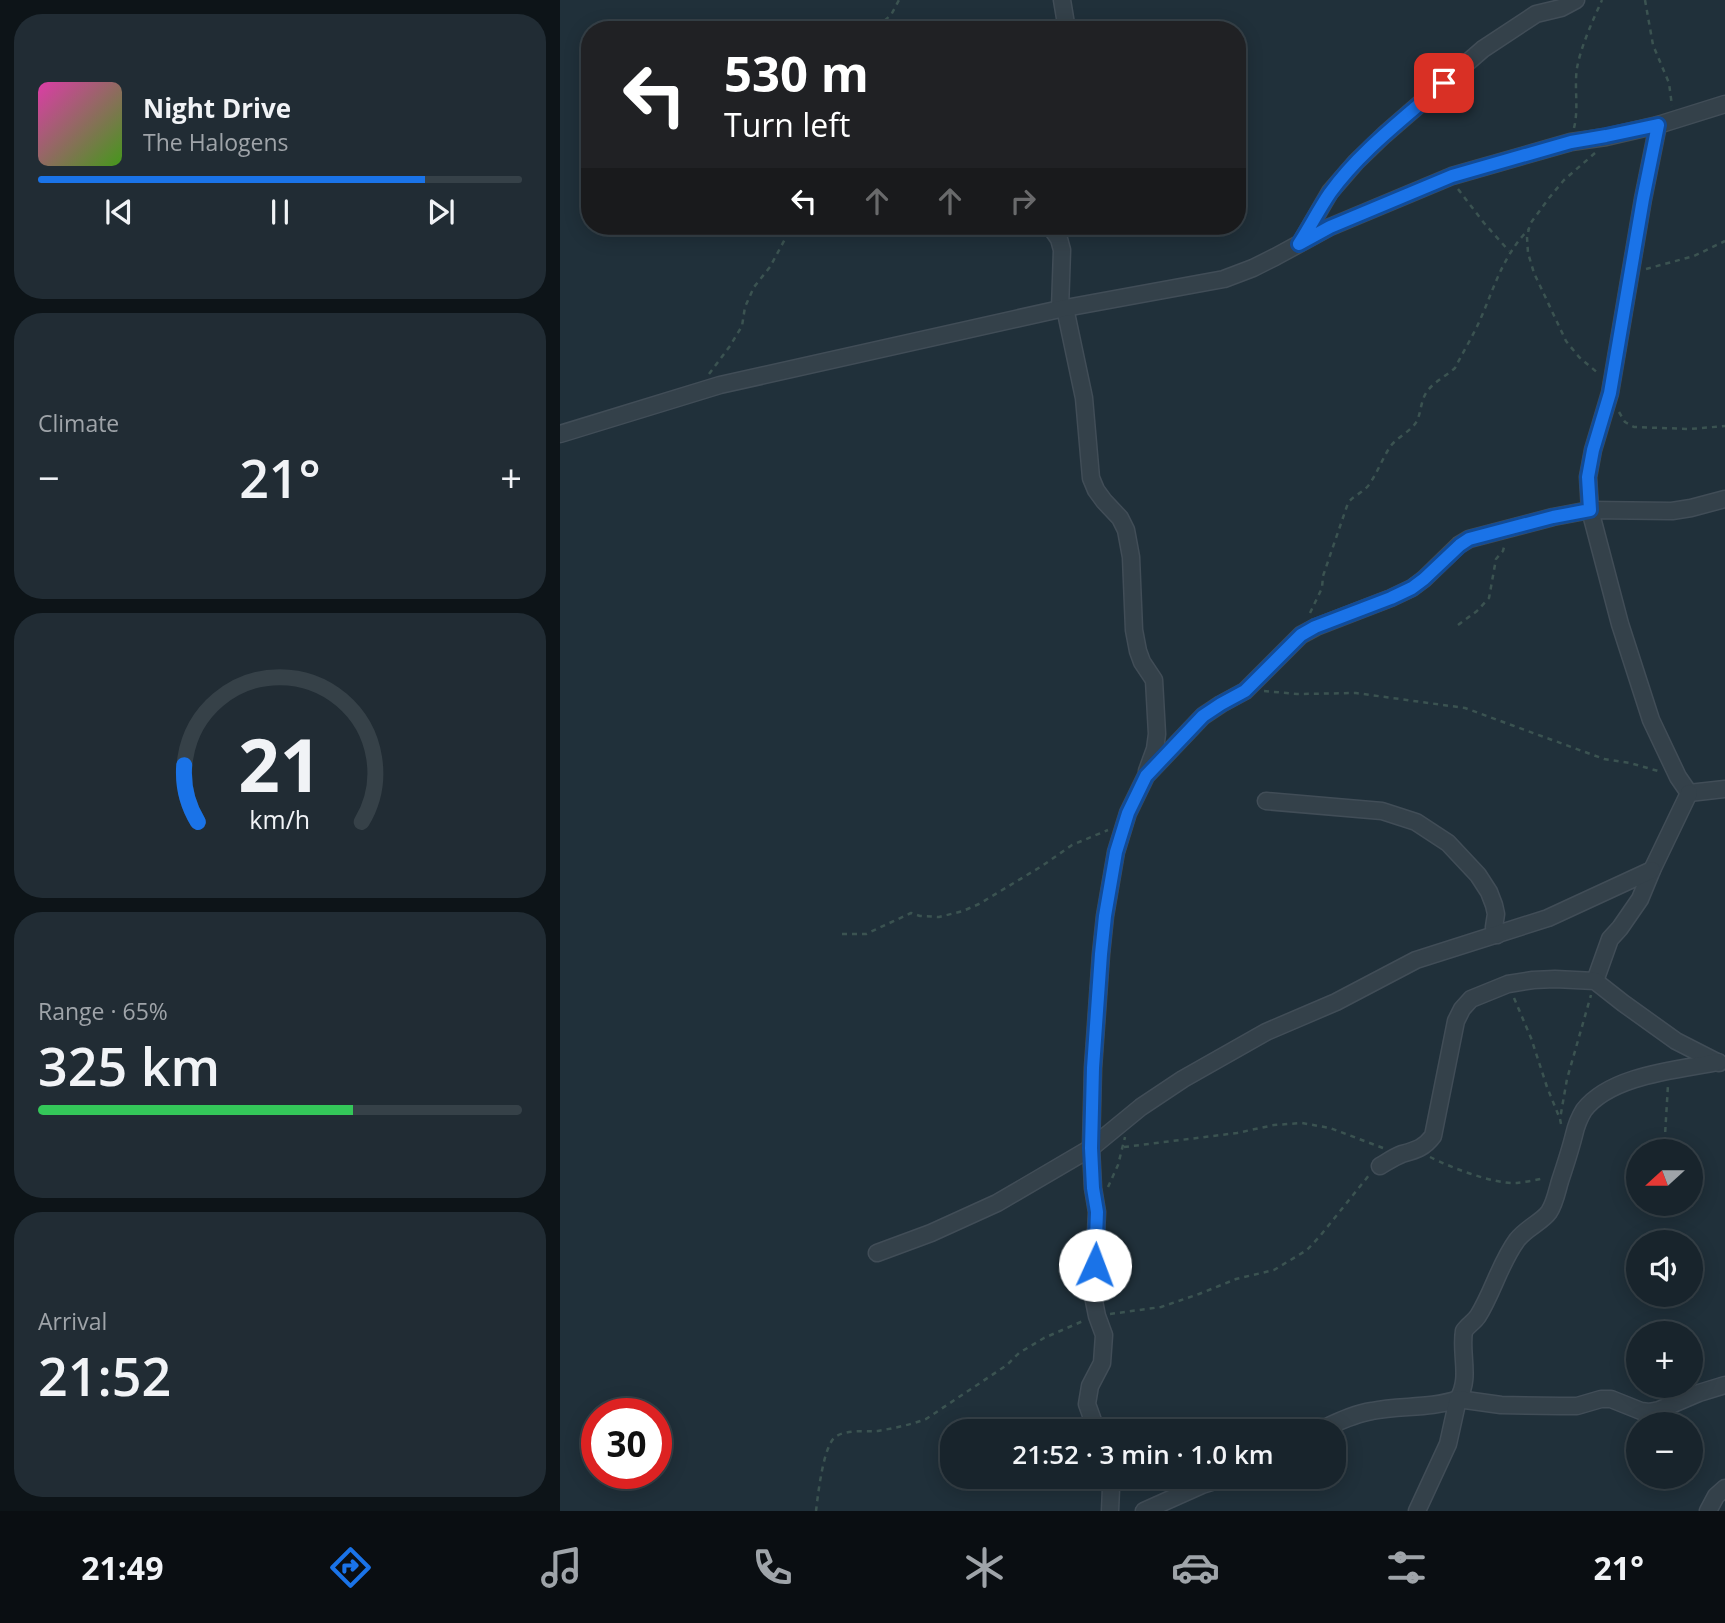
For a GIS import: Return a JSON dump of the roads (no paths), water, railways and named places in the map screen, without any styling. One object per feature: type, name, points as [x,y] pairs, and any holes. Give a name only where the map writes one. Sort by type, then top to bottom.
[{"type":"street","points":[[1062,0],[1066,21]]},
{"type":"street","points":[[1299,244],[1331,192],[1356,162],[1384,135],[1483,49],[1536,14],[1561,8],[1576,0]]},
{"type":"street","points":[[560,434],[720,385],[1062,309],[1224,279],[1253,268],[1330,227],[1452,176],[1571,142],[1665,123],[1725,104]]},
{"type":"street","points":[[1665,123],[1643,199],[1610,390],[1588,477],[1590,510],[1619,624],[1651,720],[1678,777],[1689,793]]},
{"type":"street","points":[[1056,235],[1062,250],[1062,309],[1084,398],[1091,478],[1096,490],[1120,518],[1126,530],[1131,557],[1134,630],[1142,662],[1154,680],[1157,734],[1146,776],[1128,813],[1116,852],[1101,954],[1093,1068],[1091,1148],[1097,1212],[1093,1296],[1104,1335],[1104,1353],[1090,1386],[1087,1404],[1092,1419]]},
{"type":"street","points":[[1146,776],[1203,716],[1245,691],[1301,635],[1412,588],[1469,539],[1590,510],[1672,511],[1725,499]]},
{"type":"street","points":[[1689,793],[1725,789]]},
{"type":"street","points":[[1595,981],[1610,939],[1640,900],[1689,793]]},
{"type":"street","points":[[1266,801],[1382,811],[1416,822],[1448,843],[1478,875],[1494,905],[1497,935]]},
{"type":"street","points":[[877,1254],[997,1203],[1091,1148],[1172,1086],[1266,1032],[1336,1002],[1416,961],[1548,918],[1652,870]]},
{"type":"street","points":[[1380,1166],[1399,1155],[1417,1150],[1433,1136],[1456,1021],[1471,999],[1508,984],[1555,979],[1595,981],[1676,1041],[1722,1064]]},
{"type":"street","points":[[1417,1511],[1448,1444],[1462,1392],[1465,1377],[1464,1331],[1480,1314],[1498,1273],[1517,1240],[1525,1230],[1549,1213],[1577,1123],[1584,1111],[1597,1098],[1629,1082],[1668,1071],[1722,1064]]},
{"type":"street","points":[[1346,1419],[1374,1410],[1423,1407],[1458,1399],[1501,1405],[1577,1406],[1611,1399],[1649,1412],[1725,1385]]},
{"type":"street","points":[[1708,1511],[1716,1496],[1725,1488]]},
{"type":"street","points":[[1110,1511],[1111,1489]]},
{"type":"street","points":[[1144,1511],[1192,1489]]}]
